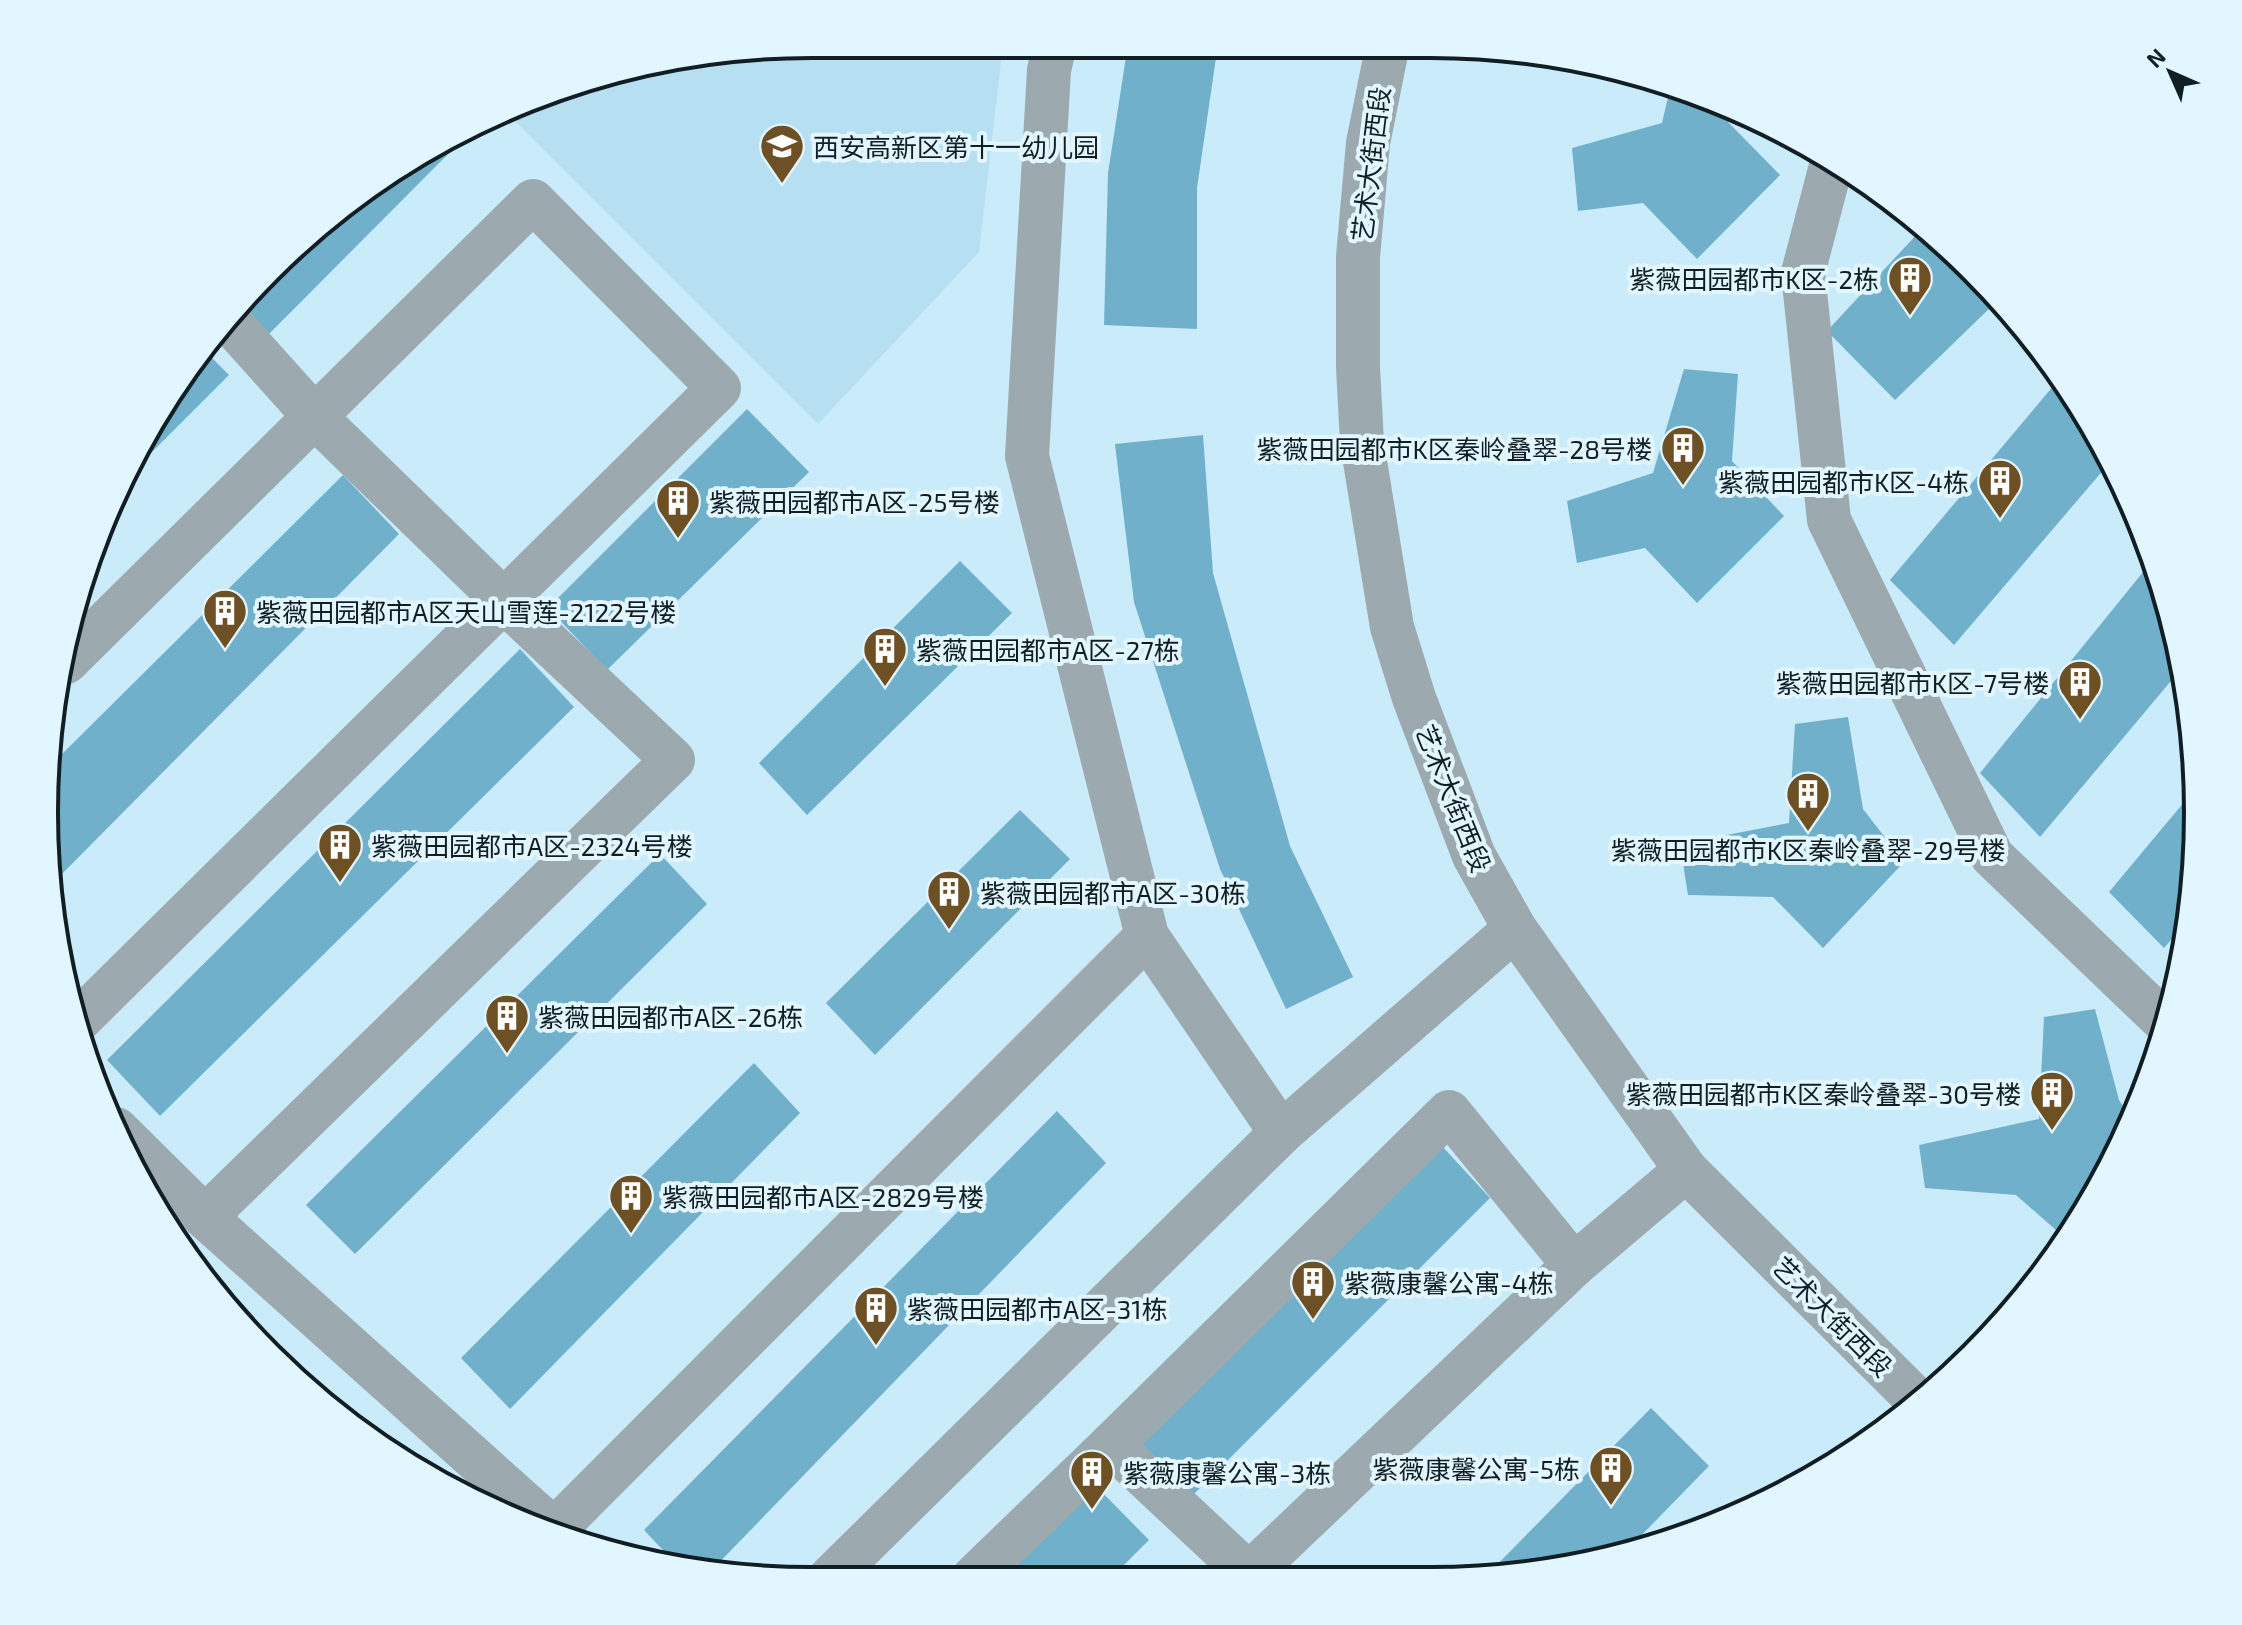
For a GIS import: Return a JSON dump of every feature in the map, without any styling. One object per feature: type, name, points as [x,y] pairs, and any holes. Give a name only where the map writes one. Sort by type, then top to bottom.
[{"type":"street","points":[[1052,58],[1027,456],[1147,936],[1281,1133]]},
{"type":"street","name":"艺术大街西段","points":[[1385,58],[1368,143],[1358,257],[1362,443],[1392,627],[1414,698],[1474,856],[1515,929],[1686,1170],[1910,1393]]},
{"type":"street","points":[[1829,173],[1803,273],[1829,520],[1992,856],[2156,1014]]},
{"type":"street","points":[[75,653],[533,201],[719,388],[86,1013]]},
{"type":"street","points":[[205,1217],[673,760],[314,416],[235,328]]},
{"type":"street","points":[[841,1567],[1281,1133],[1515,929]]},
{"type":"street","points":[[560,1523],[1147,936]]},
{"type":"street","points":[[984,1567],[1449,1112],[1574,1265]]},
{"type":"street","points":[[139,1152],[205,1217],[537,1515]]},
{"type":"street","points":[[1258,1567],[1574,1265],[1686,1170]]},
{"type":"street","points":[[1111,1445],[1240,1567]]},
{"type":"shaded area","name":"西安高新区第十一幼儿园","points":[[812,58],[1001,58],[979,252],[818,424],[514,120],[617,84],[714,64]]},
{"type":"building","points":[[1126,58],[1216,58],[1197,188],[1197,329],[1104,325],[1108,173]]},
{"type":"building","points":[[1668,97],[1718,115],[1728,120],[1780,175],[1697,259],[1643,203],[1578,211],[1572,148],[1662,123]]},
{"type":"building","points":[[452,150],[264,339],[244,317],[279,279],[353,214],[393,185]]},
{"type":"building","name":"紫薇田园都市K区-2栋","points":[[1916,236],[1990,308],[1895,400],[1827,331]]},
{"type":"building","points":[[211,357],[229,375],[148,456],[185,393]]},
{"type":"building","name":"紫薇田园都市K区秦岭叠翠-28号楼","points":[[1684,369],[1738,374],[1732,461],[1784,516],[1697,603],[1645,548],[1577,563],[1567,501],[1653,473]]},
{"type":"building","name":"紫薇田园都市K区-4栋","points":[[2053,387],[2102,471],[1954,645],[1890,580]]},
{"type":"building","name":"紫薇田园都市A区-25号楼","points":[[747,409],[809,472],[607,670],[548,608]]},
{"type":"building","points":[[1203,435],[1213,573],[1290,846],[1353,977],[1286,1009],[1220,869],[1134,602],[1115,444]]},
{"type":"building","name":"紫薇田园都市A区天山雪莲-2122号楼","points":[[343,475],[399,534],[61,875],[58,812],[61,755]]},
{"type":"building","name":"紫薇田园都市A区-27栋","points":[[960,561],[1012,613],[807,815],[759,763]]},
{"type":"building","name":"紫薇田园都市K区-7号楼","points":[[2144,571],[2172,679],[2040,837],[1980,773]]},
{"type":"building","name":"紫薇田园都市A区-2324号楼","points":[[520,649],[574,707],[160,1116],[107,1060]]},
{"type":"building","name":"紫薇田园都市K区秦岭叠翠-29号楼","points":[[1848,717],[1863,809],[1904,862],[1823,948],[1773,897],[1688,895],[1680,844],[1789,823],[1795,724]]},
{"type":"building","points":[[2184,803],[2178,911],[2174,937],[2164,948],[2109,892]]},
{"type":"building","name":"紫薇田园都市A区-30栋","points":[[1020,810],[1070,859],[875,1055],[826,1003]]},
{"type":"building","name":"紫薇田园都市A区-26栋","points":[[660,854],[707,904],[355,1254],[306,1205]]},
{"type":"building","name":"紫薇田园都市K区秦岭叠翠-30号楼","points":[[2095,1009],[2119,1100],[2124,1107],[2083,1190],[2057,1231],[2016,1195],[1925,1188],[1919,1145],[2039,1119],[2044,1017]]},
{"type":"building","name":"紫薇田园都市A区-2829号楼","points":[[754,1063],[800,1113],[510,1409],[461,1358]]},
{"type":"building","name":"紫薇田园都市A区-31栋","points":[[1057,1111],[1106,1163],[720,1562],[666,1553],[644,1530]]},
{"type":"building","name":"紫薇康馨公寓-4栋","points":[[1441,1145],[1490,1198],[1188,1500],[1134,1445]]},
{"type":"building","name":"紫薇康馨公寓-5栋","points":[[1651,1408],[1709,1466],[1640,1536],[1577,1553],[1498,1563]]},
{"type":"building","name":"紫薇康馨公寓-3栋","points":[[1093,1483],[1149,1540],[1122,1567],[1007,1567]]},
{"type":"place","name":"西安高新区第十一幼儿园","points":[[782,185]]},
{"type":"place","name":"紫薇田园都市K区-2栋","points":[[1910,317]]},
{"type":"place","name":"紫薇田园都市K区秦岭叠翠-28号楼","points":[[1683,487]]},
{"type":"place","name":"紫薇田园都市K区-4栋","points":[[2000,520]]},
{"type":"place","name":"紫薇田园都市A区-25号楼","points":[[678,540]]},
{"type":"place","name":"紫薇田园都市A区天山雪莲-2122号楼","points":[[225,650]]},
{"type":"place","name":"紫薇田园都市A区-27栋","points":[[885,688]]},
{"type":"place","name":"紫薇田园都市K区-7号楼","points":[[2080,721]]},
{"type":"place","name":"紫薇田园都市K区秦岭叠翠-29号楼","points":[[1808,833]]},
{"type":"place","name":"紫薇田园都市A区-2324号楼","points":[[340,884]]},
{"type":"place","name":"紫薇田园都市A区-30栋","points":[[949,931]]},
{"type":"place","name":"紫薇田园都市A区-26栋","points":[[507,1055]]},
{"type":"place","name":"紫薇田园都市K区秦岭叠翠-30号楼","points":[[2052,1132]]},
{"type":"place","name":"紫薇田园都市A区-2829号楼","points":[[631,1235]]},
{"type":"place","name":"紫薇康馨公寓-4栋","points":[[1313,1321]]},
{"type":"place","name":"紫薇田园都市A区-31栋","points":[[876,1347]]},
{"type":"place","name":"紫薇康馨公寓-5栋","points":[[1611,1507]]},
{"type":"place","name":"紫薇康馨公寓-3栋","points":[[1092,1511]]}]
